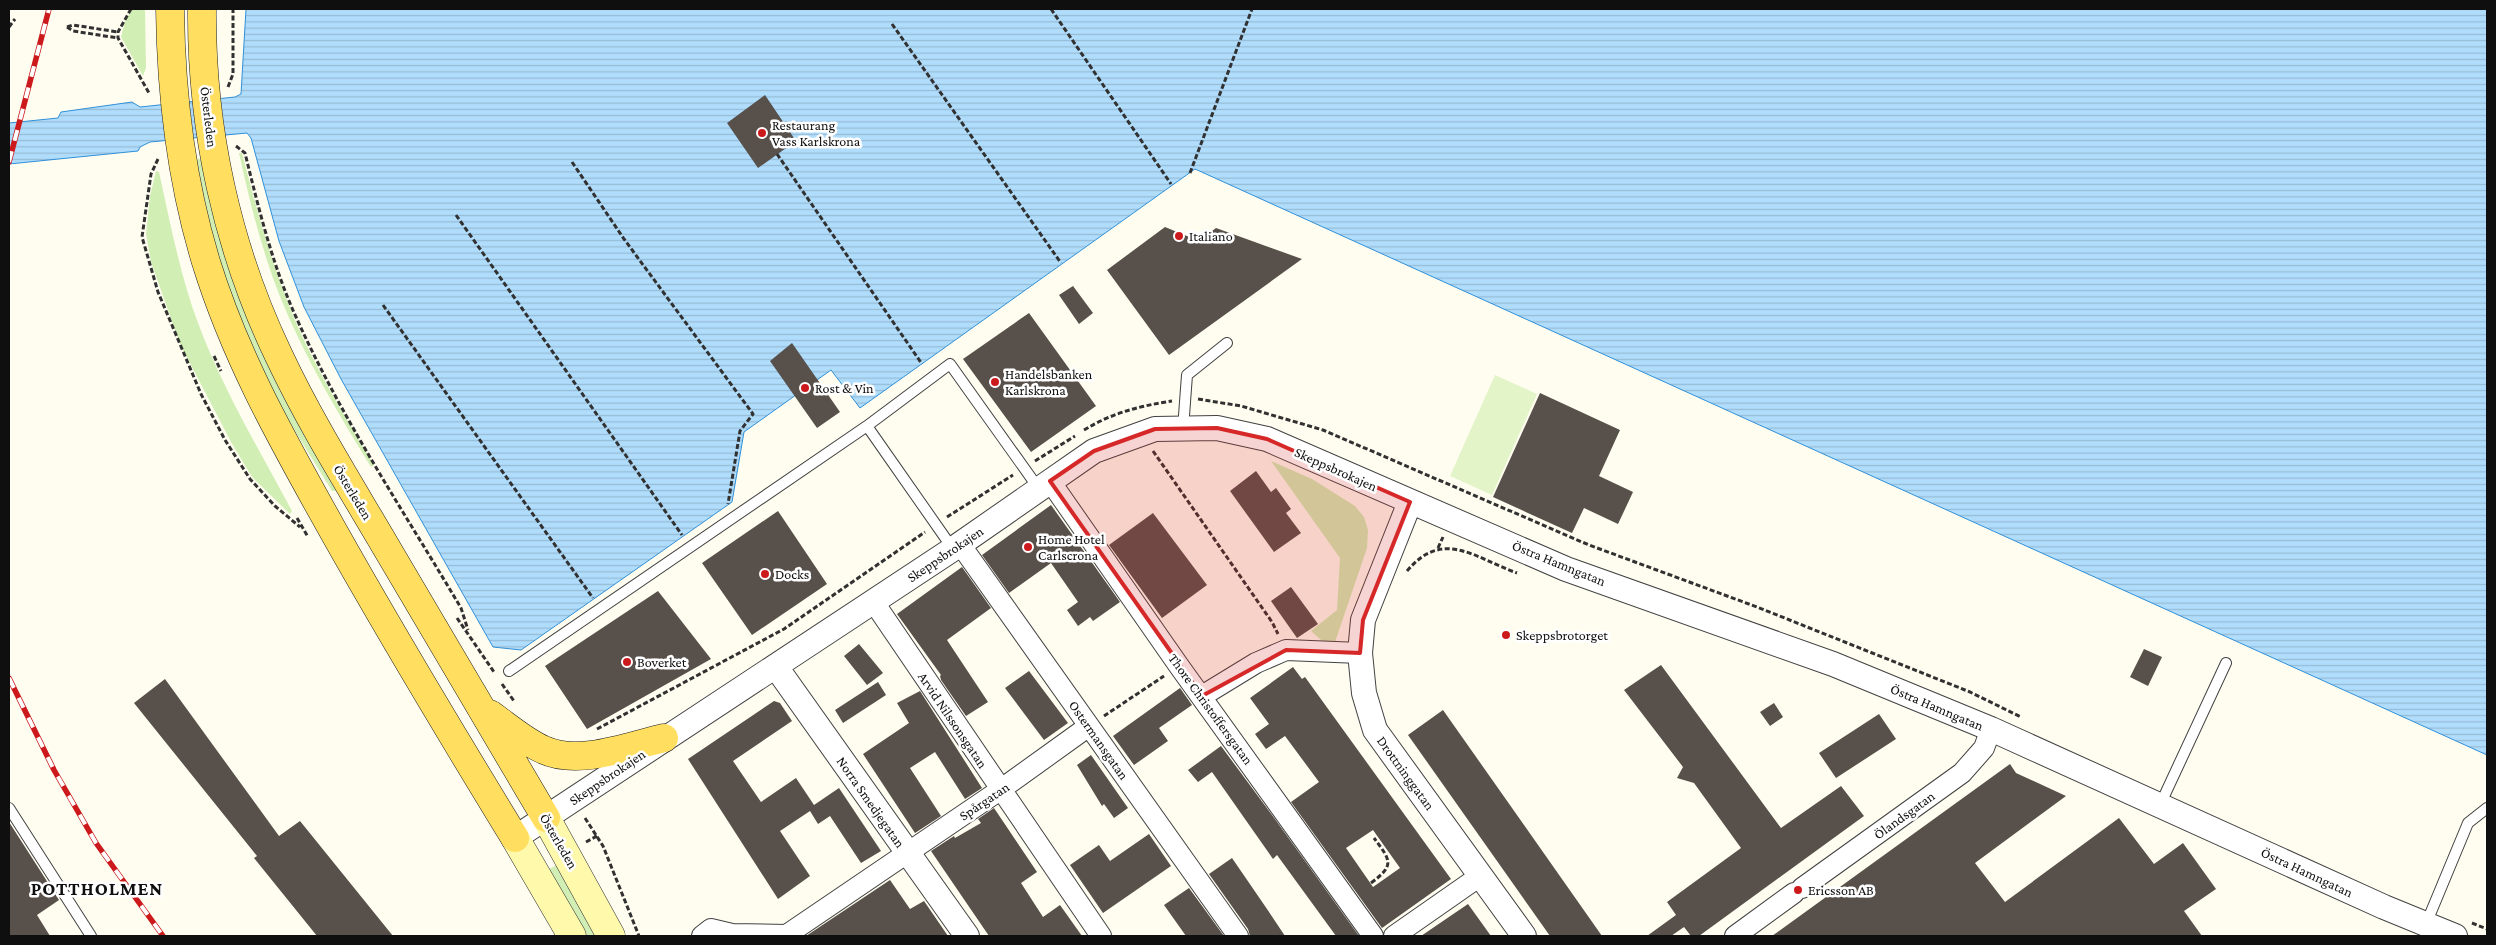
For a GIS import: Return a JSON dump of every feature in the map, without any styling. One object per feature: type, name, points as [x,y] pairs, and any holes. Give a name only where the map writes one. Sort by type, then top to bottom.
[{"type":"main road","points":[[170,9],[161,92],[170,156],[190,204],[206,262],[246,371],[285,445],[372,599],[572,936]]},
{"type":"main road","name":"Österleden","points":[[202,9],[225,152],[221,192],[236,247],[278,355],[318,431],[546,818],[611,936]]},
{"type":"main road","points":[[481,708],[532,744],[544,751],[563,757],[592,754],[664,738]]},
{"type":"street","name":"Skeppsbrokajen","points":[[515,838],[664,738],[776,667],[1094,451],[1155,429],[1217,428],[1267,439],[1410,502]]},
{"type":"street","name":"Thore Christoffersgatan","points":[[1045,485],[1202,696],[1374,936]]},
{"type":"street","name":"Drottninggatan","points":[[1410,502],[1363,620],[1360,653],[1364,693],[1375,730],[1524,936]]},
{"type":"street","name":"Östra Hamngatan","points":[[1410,502],[1566,569],[1833,664],[1992,730],[2426,925],[2455,936]]},
{"type":"street","name":"Ostermansgatan","points":[[956,546],[1089,726],[1238,936]]},
{"type":"street","name":"Arvid Nilssonsgatan","points":[[873,601],[1101,936]]},
{"type":"street","points":[[1202,696],[1256,663],[1286,650],[1360,653]]},
{"type":"street","name":"Norra Smedjegatan","points":[[776,667],[967,936]]},
{"type":"street","name":"Spårgatan","points":[[702,936],[711,929],[732,934],[787,935],[1000,790],[1089,726]]},
{"type":"street","name":"Ölandsgatan","points":[[1734,936],[1962,773],[1984,748],[1992,730]]},
{"type":"street","points":[[1394,936],[1480,876]]},
{"type":"lane","points":[[1183,429],[1187,376],[1227,343]]},
{"type":"lane","points":[[509,671],[868,426],[950,364],[1024,468],[1045,485]]},
{"type":"lane","points":[[868,426],[936,525],[956,546]]},
{"type":"lane","points":[[2160,806],[2226,663]]},
{"type":"lane","points":[[9,808],[91,936]]},
{"type":"lane","points":[[2426,925],[2468,823],[2487,808]]},
{"type":"path","points":[[131,9],[118,32],[118,38],[161,92]]},
{"type":"path","points":[[216,88],[233,74],[233,9]]},
{"type":"path","points":[[1051,9],[1171,184]]},
{"type":"path","points":[[1190,173],[1252,9]]},
{"type":"path","points":[[9,27],[15,20]]},
{"type":"path","points":[[892,24],[1061,263]]},
{"type":"path","points":[[118,32],[73,25],[66,27],[72,31],[118,38]]},
{"type":"path","points":[[225,152],[236,145],[245,153],[273,255],[292,307],[315,358],[461,608],[469,634]]},
{"type":"path","points":[[777,154],[922,364]]},
{"type":"path","points":[[170,156],[149,183],[142,237],[158,292],[197,386],[225,440],[250,479],[275,506],[303,529]]},
{"type":"path","points":[[572,162],[624,239],[753,414],[740,431],[728,504]]},
{"type":"path","points":[[456,215],[682,535]]},
{"type":"path","points":[[383,305],[593,599]]},
{"type":"path","points":[[593,732],[784,630],[936,525],[1101,420],[1137,406],[1186,399],[1201,399],[1242,406],[1323,430],[1589,544],[1766,610],[1970,692],[2022,718]]},
{"type":"path","points":[[1141,434],[1272,622],[1286,650]]},
{"type":"path","points":[[1406,573],[1425,553],[1438,548],[1446,548],[1470,554],[1526,576]]},
{"type":"path","points":[[452,612],[496,675]]},
{"type":"path","points":[[1089,726],[1179,666]]},
{"type":"path","points":[[501,683],[516,705]]},
{"type":"path","points":[[573,800],[602,846],[639,936]]},
{"type":"path","points":[[1371,883],[1386,872],[1389,864],[1387,855],[1374,838]]},
{"type":"highlighted area","points":[[1217,428],[1267,439],[1410,502],[1363,620],[1360,653],[1286,650],[1202,696],[1050,481],[1094,451],[1155,429]]},
{"type":"green space","points":[[132,9],[145,9],[146,68],[143,76],[121,37],[125,22]]},
{"type":"green space","points":[[239,153],[242,153],[257,210],[281,285],[297,324],[328,386],[374,465],[371,467],[334,406],[290,321],[268,263],[257,227]]},
{"type":"green space","points":[[198,158],[202,161],[342,491],[332,491],[271,392],[228,289],[209,225],[196,165]]},
{"type":"green space","points":[[156,171],[159,172],[171,229],[198,323],[230,396],[292,511],[290,514],[252,477],[231,442],[180,344],[151,262],[146,234],[150,196]]},
{"type":"green space","points":[[1495,375],[1537,394],[1492,495],[1450,476]]},
{"type":"green space","points":[[1271,461],[1312,479],[1355,506],[1364,517],[1368,530],[1367,548],[1335,642],[1329,647],[1311,631],[1337,610],[1340,558]]},
{"type":"green space","points":[[561,863],[599,936],[587,936],[549,869]]},
{"type":"water","points":[[246,9],[2487,9],[2487,755],[1195,169],[860,408],[831,370],[744,432],[732,502],[521,650],[493,647],[341,379],[304,307],[279,241],[251,138],[247,133],[150,142],[140,147],[138,151],[9,164],[9,123],[58,118],[61,112],[132,102],[140,107],[235,97],[241,94]]},
{"type":"building","points":[[765,95],[796,141],[758,168],[727,123]]},
{"type":"building","points":[[1165,227],[1199,241],[1216,228],[1302,259],[1169,355],[1107,270]]},
{"type":"building","points":[[1073,286],[1093,313],[1079,324],[1059,295]]},
{"type":"building","points":[[1029,313],[1096,406],[1031,452],[963,359]]},
{"type":"building","points":[[792,343],[840,412],[817,428],[770,361]]},
{"type":"building","points":[[1540,393],[1620,430],[1599,476],[1633,492],[1618,524],[1584,508],[1572,533],[1493,497]]},
{"type":"building","points":[[1256,471],[1271,492],[1276,488],[1291,509],[1286,513],[1301,533],[1274,552],[1230,491]]},
{"type":"building","points":[[1051,505],[1120,602],[1093,621],[1090,617],[1078,626],[1067,610],[1078,602],[1051,563],[1009,593],[982,555]]},
{"type":"building","name":"Docks","points":[[778,511],[827,584],[752,635],[702,563]]},
{"type":"building","points":[[1153,513],[1207,585],[1162,618],[1109,545]]},
{"type":"building","points":[[962,567],[991,608],[947,640],[988,702],[966,716],[941,680],[941,675],[897,614]]},
{"type":"building","points":[[1291,587],[1318,624],[1297,638],[1271,601]]},
{"type":"building","name":"Boverket","points":[[658,591],[711,659],[587,729],[545,666]]},
{"type":"building","points":[[859,644],[883,673],[867,685],[844,656]]},
{"type":"building","points":[[2144,649],[2162,657],[2148,686],[2130,677]]},
{"type":"building","points":[[1661,665],[1781,828],[1841,786],[1864,816],[1699,936],[1691,936],[1684,927],[1671,936],[1647,936],[1676,915],[1667,902],[1741,848],[1694,783],[1677,778],[1683,767],[1624,690]]},
{"type":"building","points":[[1293,667],[1302,679],[1305,677],[1451,879],[1382,928],[1291,802],[1319,782],[1285,736],[1266,749],[1255,734],[1269,724],[1250,698]],"holes":[[[1373,830],[1400,868],[1373,887],[1346,848]]]},
{"type":"building","points":[[1029,671],[1068,723],[1044,740],[1005,688]]},
{"type":"building","points":[[165,679],[279,836],[300,821],[393,936],[317,936],[254,858],[257,856],[134,703]]},
{"type":"building","points":[[878,682],[886,695],[843,723],[835,710]]},
{"type":"building","points":[[1180,688],[1192,705],[1159,728],[1168,741],[1134,765],[1113,736]]},
{"type":"building","points":[[920,691],[982,788],[965,799],[935,752],[910,768],[941,816],[915,833],[863,754],[909,723],[897,703]]},
{"type":"building","points":[[774,701],[780,703],[792,721],[733,761],[761,802],[796,778],[814,805],[839,788],[881,851],[861,863],[830,816],[818,824],[810,811],[780,831],[810,876],[778,899],[688,759]]},
{"type":"building","points":[[1774,703],[1783,717],[1770,726],[1760,712]]},
{"type":"building","points":[[1443,710],[1602,936],[1550,936],[1408,735]]},
{"type":"building","points":[[1879,714],[1896,739],[1836,778],[1819,753]]},
{"type":"building","points":[[1221,746],[1359,936],[1336,936],[1277,855],[1273,859],[1212,772],[1198,782],[1188,770]]},
{"type":"building","points":[[1091,755],[1128,808],[1114,818],[1104,804],[1102,806],[1077,765]]},
{"type":"building","points":[[2010,764],[2016,773],[2066,796],[1975,863],[2005,902],[2119,818],[2154,864],[2183,843],[2216,889],[2184,911],[2202,936],[1772,936]]},
{"type":"building","points":[[994,808],[1037,872],[1021,883],[1043,917],[1060,905],[1082,936],[989,936],[931,851],[954,836],[955,838],[981,823],[978,819]]},
{"type":"building","points":[[9,822],[59,900],[37,915],[50,936],[9,936]]},
{"type":"building","points":[[1149,834],[1171,866],[1103,913],[1070,865],[1099,845],[1110,861]]},
{"type":"building","points":[[1232,858],[1285,936],[1250,936],[1248,929],[1209,874]]},
{"type":"building","points":[[890,880],[910,909],[924,901],[948,936],[806,936]]},
{"type":"building","points":[[1189,888],[1224,936],[1186,936],[1164,905]]},
{"type":"building","points":[[1468,904],[1491,936],[1421,936]]},
{"type":"railway","points":[[9,162],[49,9]]},
{"type":"railway","points":[[9,678],[54,770],[96,843],[163,936]]},
{"type":"place","name":"Restaurang Vass Karlskrona","points":[[762,133]]},
{"type":"place","name":"Italiano","points":[[1179,236]]},
{"type":"place","name":"Handelsbanken Karlskrona","points":[[995,382]]},
{"type":"place","name":"Rost & Vin","points":[[805,388]]},
{"type":"place","name":"Home Hotel Carlscrona","points":[[1028,547]]},
{"type":"place","name":"Docks","points":[[765,574]]},
{"type":"place","name":"Skeppsbrotorget","points":[[1506,635]]},
{"type":"place","name":"Boverket","points":[[627,662]]},
{"type":"place","name":"Ericsson AB","points":[[1798,890]]},
{"type":"district","name":"POTTHOLMEN","points":[[97,888]]}]
